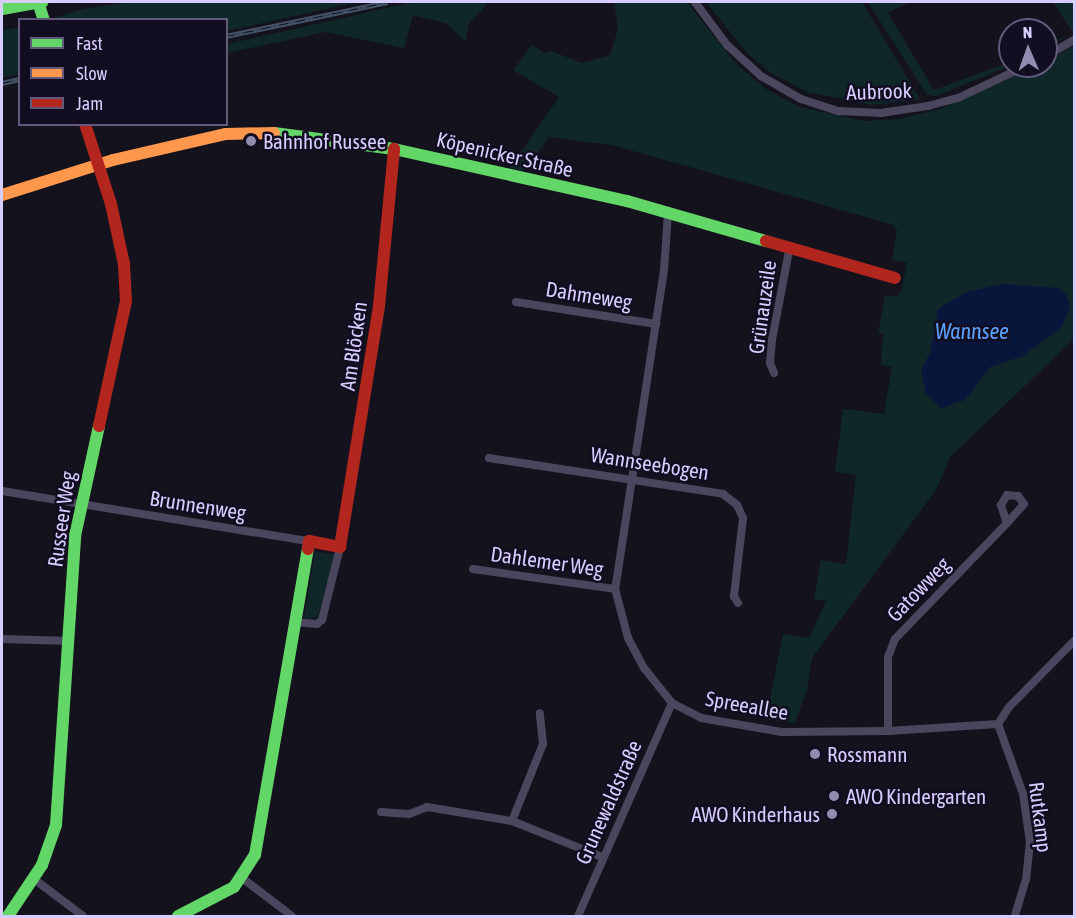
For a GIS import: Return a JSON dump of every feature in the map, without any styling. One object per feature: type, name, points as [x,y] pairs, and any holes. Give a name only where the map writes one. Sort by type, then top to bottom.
[{"type":"main road","points":[[2,9],[40,2],[44,18]]},
{"type":"main road","name":"Russeer Weg","points":[[8,916],[34,879],[56,825],[70,641],[75,536],[126,301],[121,246],[100,165],[85,126]]},
{"type":"main road","name":"Köpenicker Straße","points":[[2,195],[100,165],[230,133],[288,133],[394,149],[668,213],[790,246],[895,278]]},
{"type":"main road","name":"Am Blöcken","points":[[340,547],[379,306],[394,149]]},
{"type":"main road","points":[[178,916],[224,894],[242,878],[258,842],[309,541],[340,547]]},
{"type":"street","name":"Aubrook","points":[[695,2],[727,45],[761,76],[801,99],[839,111],[881,113],[928,106],[958,98],[1000,78]]},
{"type":"street","points":[[1058,49],[1074,40]]},
{"type":"street","name":"Spreeallee","points":[[668,213],[656,324],[634,478],[615,589],[634,652],[672,703],[701,718],[782,732],[888,731],[998,724]]},
{"type":"street","name":"Grünauzeile","points":[[774,373],[770,363],[771,340],[790,246]]},
{"type":"street","name":"Dahmeweg","points":[[516,302],[656,324]]},
{"type":"street","name":"Wannseebogen","points":[[489,458],[634,478],[723,494],[737,504],[743,523],[734,596],[738,603]]},
{"type":"street","name":"Brunnenweg","points":[[2,491],[309,541]]},
{"type":"street","name":"Gatowweg","points":[[888,731],[888,657],[895,639],[1007,523]]},
{"type":"street","name":"Am Blöcken","points":[[295,622],[316,624],[322,620],[340,547]]},
{"type":"street","name":"Dahlemer Weg","points":[[473,569],[615,589]]},
{"type":"street","points":[[2,639],[70,641]]},
{"type":"street","points":[[998,724],[1009,707],[1074,641]]},
{"type":"street","name":"Grunewaldstraße","points":[[578,916],[602,857],[672,703]]},
{"type":"street","points":[[512,821],[543,744],[540,713]]},
{"type":"street","name":"Rutkamp","points":[[998,724],[1023,794],[1030,842],[1030,860],[1015,916]]},
{"type":"street","points":[[381,812],[409,814],[427,807],[512,821],[602,857]]},
{"type":"street","points":[[242,878],[292,916]]},
{"type":"street","points":[[34,879],[83,916]]},
{"type":"green space","points":[[129,2],[358,2],[228,31],[228,18],[54,18],[82,9]]},
{"type":"green space","points":[[413,2],[489,2],[468,25],[466,42],[446,23],[413,15],[404,48],[325,32],[228,53],[228,44]]},
{"type":"green space","points":[[614,2],[687,2],[736,64],[766,89],[800,107],[864,121],[899,119],[940,109],[1011,78],[1058,78],[1058,54],[1074,45],[1074,339],[950,457],[936,490],[812,658],[807,689],[795,723],[766,719],[783,634],[809,638],[826,601],[814,599],[821,560],[846,564],[856,475],[835,472],[843,409],[884,414],[892,367],[881,365],[883,334],[878,333],[885,295],[896,296],[901,292],[907,263],[892,260],[897,230],[894,225],[612,145],[549,137],[524,171],[510,168],[559,97],[513,70],[532,45],[544,53],[551,51],[582,63],[610,55],[618,29]]},
{"type":"green space","points":[[706,2],[862,2],[920,99],[872,105],[807,92],[771,73],[746,52]]},
{"type":"green space","points":[[868,2],[910,2],[888,13],[934,90],[998,66],[998,71],[936,96],[927,95]]},
{"type":"green space","points":[[1053,2],[1074,2],[1073,33]]},
{"type":"green space","points":[[18,27],[18,74],[2,78],[2,31]]},
{"type":"green space","points":[[315,551],[335,555],[318,616],[307,620],[304,617]]},
{"type":"water","name":"Wannsee","points":[[1002,284],[1059,288],[1067,296],[1070,307],[1062,327],[1023,356],[990,367],[965,400],[941,408],[926,393],[921,371],[931,350],[938,309],[967,292]]},
{"type":"railway","points":[[228,36],[387,2]]},
{"type":"railway","points":[[2,83],[18,79]]},
{"type":"traffic: fast","points":[[38,2],[43,18]]},
{"type":"traffic: fast","points":[[2,9],[42,2]]},
{"type":"traffic: fast","points":[[274,133],[394,149],[627,201],[766,241]]},
{"type":"traffic: fast","points":[[8,916],[42,865],[56,825],[75,536],[99,426]]},
{"type":"traffic: fast","points":[[178,916],[234,887],[255,855],[308,549]]},
{"type":"traffic: slow","points":[[2,195],[113,160],[226,134],[274,133]]},
{"type":"traffic: jam","points":[[86,126],[111,204],[124,264],[126,301],[99,426]]},
{"type":"traffic: jam","points":[[308,549],[309,541],[340,547],[379,306],[394,149]]},
{"type":"traffic: jam","points":[[766,241],[895,278]]},
{"type":"place","name":"Bahnhof Russee","points":[[251,141]]},
{"type":"place","name":"Rossmann","points":[[815,754]]},
{"type":"place","name":"AWO Kindergarten","points":[[834,796]]},
{"type":"place","name":"AWO Kinderhaus","points":[[832,814]]}]
